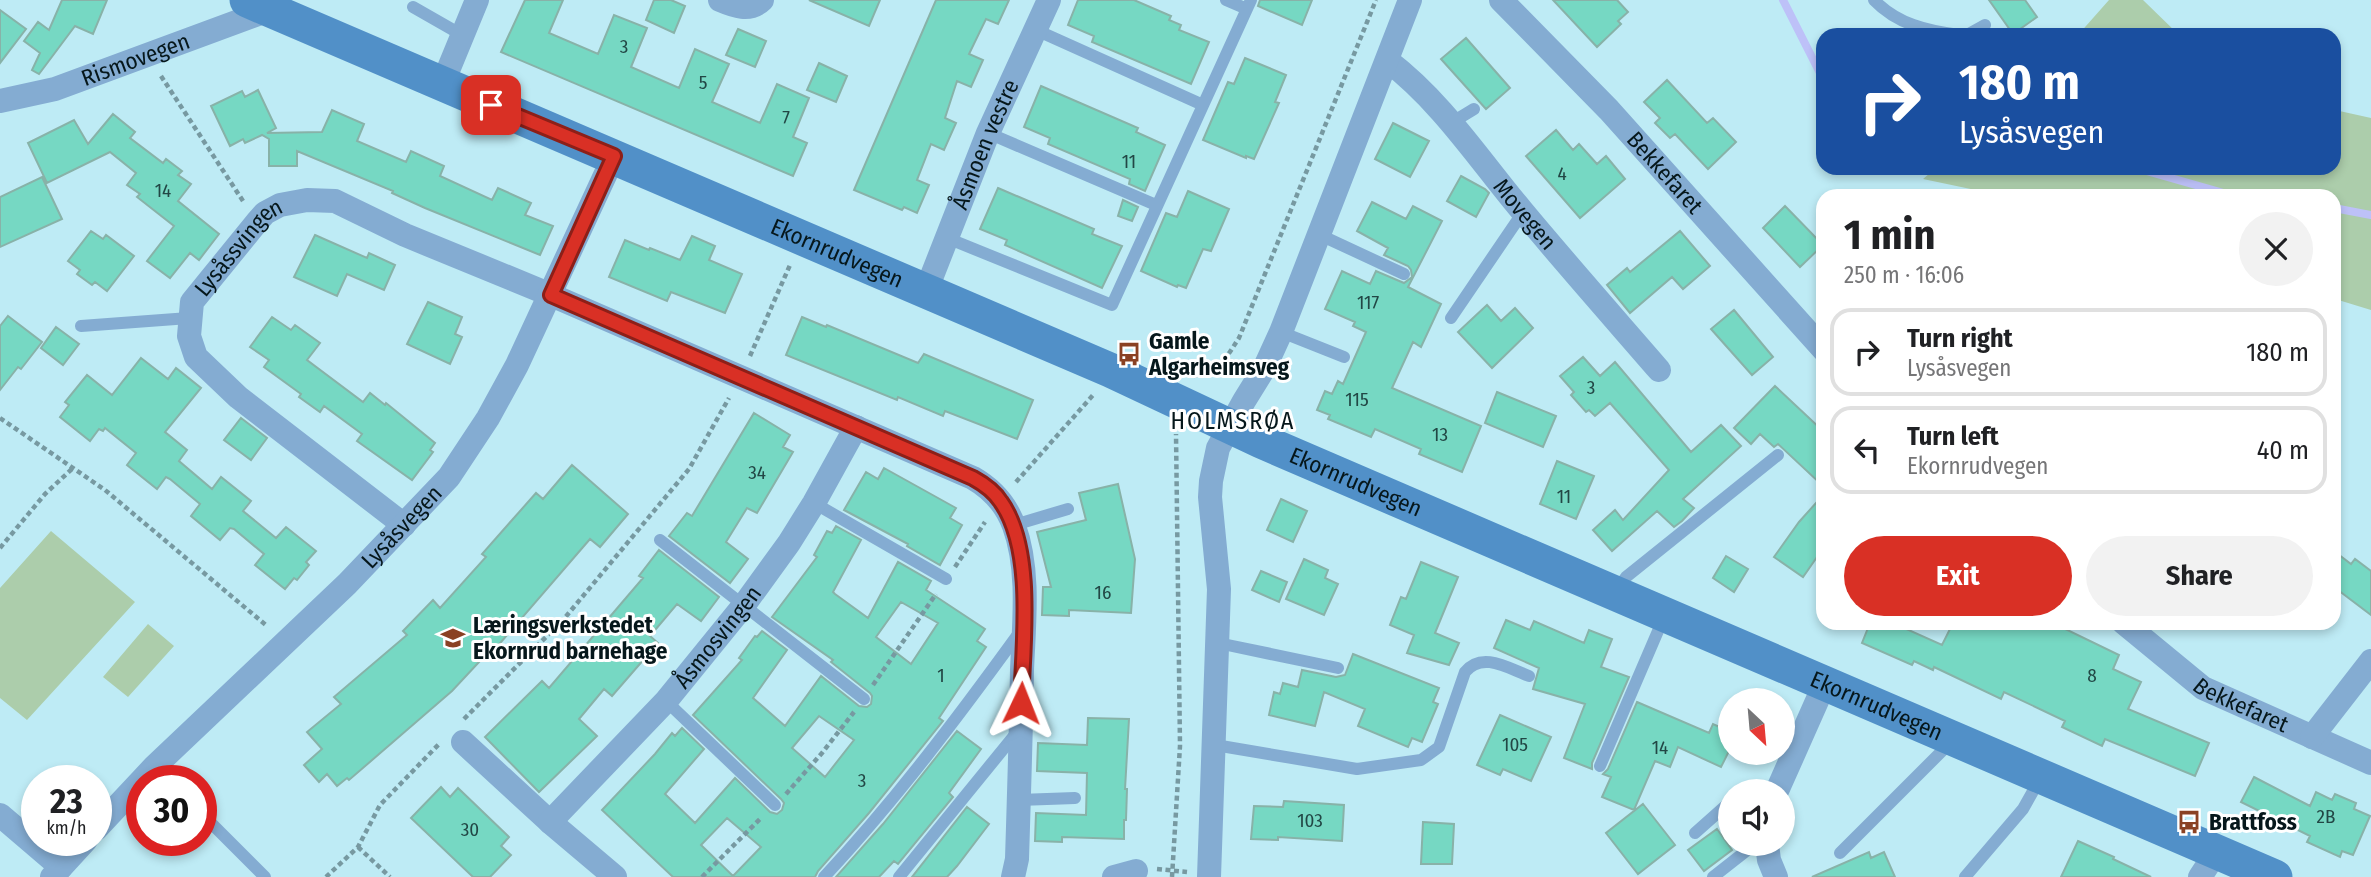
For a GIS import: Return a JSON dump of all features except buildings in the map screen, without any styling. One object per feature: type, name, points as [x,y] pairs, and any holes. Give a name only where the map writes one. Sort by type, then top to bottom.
[{"type":"main road","name":"Ekornrudvegen","points":[[258,5],[803,237],[1110,370],[1229,426],[2041,776],[2209,864],[2275,877]]},
{"type":"street","points":[[442,85],[477,0]]},
{"type":"street","points":[[719,0],[737,7],[756,6],[762,0]]},
{"type":"street","name":"Åsmoen vestre","points":[[926,291],[988,133],[1049,0]]},
{"type":"street","points":[[1209,876],[1219,589],[1210,497],[1218,448],[1265,367],[1281,332],[1410,0]]},
{"type":"street","name":"Bekkefaret","points":[[1501,0],[1609,110],[1816,336]]},
{"type":"street","name":"Rismovegen","points":[[0,101],[55,89],[147,56],[258,5]]},
{"type":"street","name":"Movegen","points":[[1388,61],[1419,88],[1451,123],[1523,212],[1659,370]]},
{"type":"street","name":"Lysåsvegen","points":[[169,765],[286,641],[347,584],[449,477],[488,418],[517,365],[614,156]]},
{"type":"street","name":"Lysåssvingen","points":[[404,525],[239,397],[211,372],[197,357],[189,337],[192,302],[265,213],[280,205],[307,200],[335,201],[405,235],[551,295]]},
{"type":"street","points":[[551,295],[973,478],[984,484],[1000,500],[1014,525],[1020,548],[1024,595],[1017,859],[1013,877]]},
{"type":"street","name":"Åsmosvingen","points":[[550,822],[666,701],[744,605],[789,543],[856,427]]},
{"type":"street","name":"Bekkefaret","points":[[2133,630],[2203,688],[2371,763]]},
{"type":"street","points":[[2312,737],[2371,661]]},
{"type":"street","points":[[1782,779],[1825,683]]},
{"type":"street","points":[[456,734],[550,822],[615,877]]},
{"type":"street","name":"Lysåsvegen","points":[[112,815],[126,804]]},
{"type":"street","points":[[0,815],[57,872],[72,856]]},
{"type":"street","points":[[1768,856],[1776,877]]},
{"type":"lane","points":[[947,238],[1112,304],[1249,5],[1226,0]]},
{"type":"lane","points":[[1874,0],[1901,20],[1918,28]]},
{"type":"lane","points":[[412,7],[463,35]]},
{"type":"lane","points":[[1980,28],[1985,25]]},
{"type":"lane","points":[[1036,30],[1203,105]]},
{"type":"lane","points":[[1451,123],[1474,108]]},
{"type":"lane","points":[[988,133],[1156,205]]},
{"type":"lane","points":[[1451,318],[1523,212]]},
{"type":"lane","points":[[1320,235],[1404,274]]},
{"type":"lane","points":[[81,326],[189,318]]},
{"type":"lane","points":[[1281,332],[1344,358]]},
{"type":"lane","points":[[1615,592],[1626,577],[1778,455]]},
{"type":"lane","points":[[814,503],[946,579]]},
{"type":"lane","points":[[1014,525],[1068,509]]},
{"type":"lane","points":[[660,540],[864,699]]},
{"type":"lane","points":[[1600,766],[1666,614]]},
{"type":"lane","points":[[824,877],[905,783],[966,706],[1023,627]]},
{"type":"lane","points":[[1218,643],[1338,668]]},
{"type":"lane","points":[[1215,745],[1357,769],[1421,760],[1439,747],[1465,672],[1470,665],[1486,660],[1529,676]]},
{"type":"lane","points":[[666,701],[775,805]]},
{"type":"lane","points":[[899,877],[1021,728]]},
{"type":"lane","points":[[1840,853],[1954,739]]},
{"type":"lane","points":[[1965,877],[2023,809],[2041,776]]},
{"type":"lane","points":[[1019,800],[1075,798]]},
{"type":"lane","points":[[1695,833],[1718,813]]},
{"type":"lane","points":[[217,829],[265,877]]},
{"type":"lane","points":[[1713,877],[1740,856]]},
{"type":"path","points":[[1194,377],[1214,370],[1239,338],[1376,0]]},
{"type":"path","points":[[147,56],[257,222]]},
{"type":"path","points":[[326,877],[358,847],[380,805],[456,734],[563,620],[689,469],[741,377],[803,237]]},
{"type":"path","points":[[1000,500],[1095,393],[1110,370]]},
{"type":"path","points":[[0,418],[105,490],[286,641]]},
{"type":"path","points":[[1172,877],[1180,746],[1175,429]]},
{"type":"path","points":[[0,548],[45,494],[74,467]]},
{"type":"path","points":[[358,847],[390,877]]},
{"type":"path","points":[[1125,874],[1148,868],[1209,876]]},
{"type":"green space","points":[[2109,0],[2143,0],[2172,28],[2084,28]]},
{"type":"green space","points":[[2341,111],[2371,118],[2371,310],[2341,301],[2341,189],[1971,189],[1923,179],[1928,175],[2341,175]]},
{"type":"green space","points":[[51,531],[135,602],[27,720],[0,698],[0,588]]},
{"type":"green space","points":[[148,624],[174,646],[128,697],[103,677]]},
{"type":"waterway","points":[[1783,0],[1816,65]]},
{"type":"waterway","points":[[2160,175],[2210,189]]},
{"type":"waterway","points":[[2341,209],[2371,215]]},
{"type":"place","name":"Gamle Algarheimsveg","points":[[1129,354]]},
{"type":"place","name":"Læringsverkstedet Ekornrud barnehage","points":[[453,638]]},
{"type":"place","name":"Brattfoss","points":[[2189,822]]},
{"type":"district","name":"HOLMSRØA","points":[[1233,421]]},
{"type":"route","points":[[491,105],[614,156],[551,295],[973,478],[994,492],[1014,525],[1020,548],[1024,595],[1021,703]]}]
